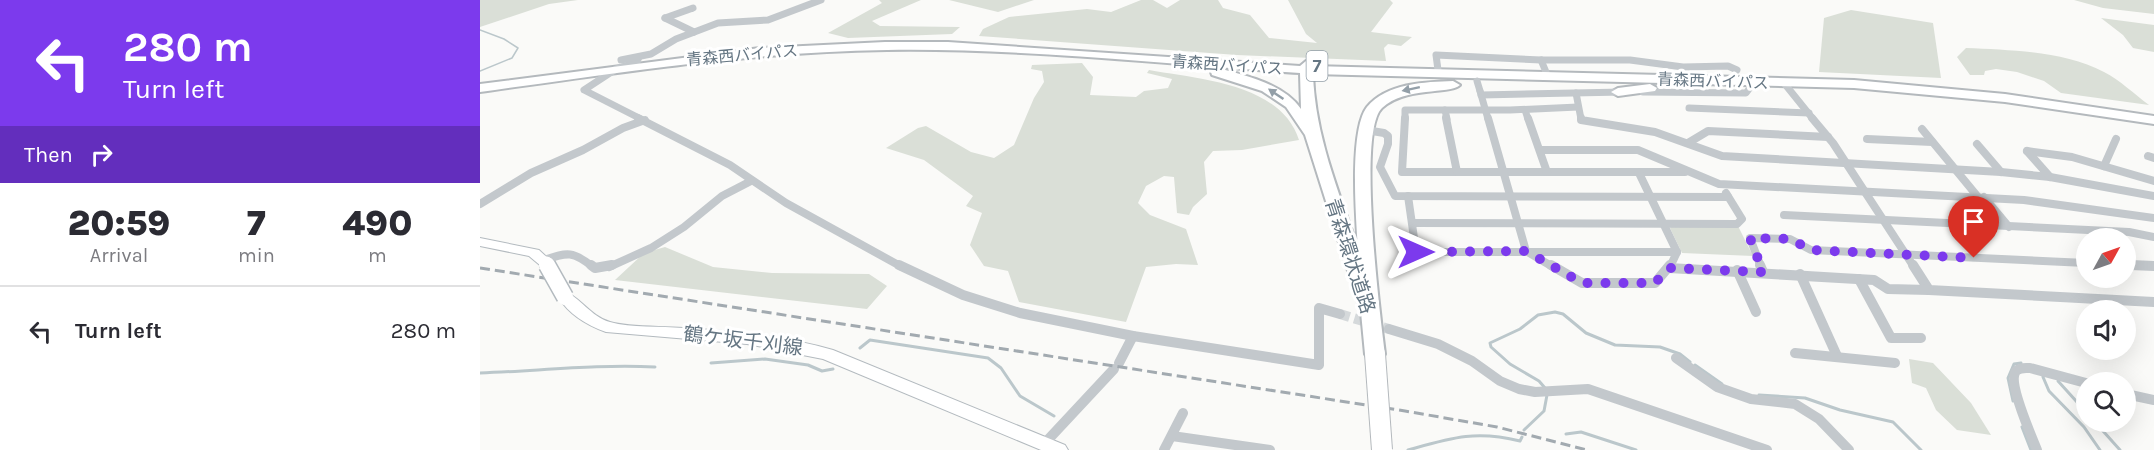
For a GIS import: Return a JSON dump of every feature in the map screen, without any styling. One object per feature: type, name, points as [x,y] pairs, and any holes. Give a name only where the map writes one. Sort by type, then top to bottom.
[{"type":"highway","name":"青森西バイパス","points":[[480,80],[638,60],[744,50],[821,44],[950,42],[1306,68],[1438,70],[1475,76],[1544,66],[1848,79],[2021,94],[2154,115]]},
{"type":"highway","name":"青森西バイパス","points":[[480,87],[619,65],[760,52],[948,46],[1475,76],[1784,83],[1944,90],[2025,99],[2154,120]]},
{"type":"highway","points":[[1077,54],[1177,65],[1238,77],[1267,88],[1291,104],[1313,138]]},
{"type":"highway","name":"青森環状道路","points":[[1306,68],[1313,138],[1370,312],[1382,450]]},
{"type":"highway","points":[[1370,312],[1363,167],[1369,114],[1381,101],[1404,90],[1450,85],[1672,86],[1784,83]]},
{"type":"highway","points":[[1618,92],[1672,86]]},
{"type":"main road","points":[[480,242],[534,252],[545,261]]},
{"type":"main road","name":"鶴ケ坂千刈線","points":[[545,261],[565,297],[577,311],[593,322],[611,328],[754,338],[798,345],[827,354],[1052,447]]},
{"type":"street","points":[[820,0],[776,18],[718,23],[675,39],[651,54],[619,65],[584,90],[730,165],[751,181],[805,214],[951,292],[1005,310],[1105,328],[1134,336],[1319,365],[1319,308],[1340,314]]},
{"type":"street","points":[[693,8],[665,18],[694,32]]},
{"type":"street","points":[[1438,70],[1436,54],[1544,66],[1630,60],[1683,67],[1728,66],[1737,70]]},
{"type":"street","points":[[1469,56],[1526,251],[1582,283],[1655,283],[1669,268],[1677,252]]},
{"type":"street","points":[[1784,83],[1846,163],[1929,290]]},
{"type":"street","points":[[1481,93],[1746,93],[1749,89]]},
{"type":"street","points":[[1576,93],[1581,120],[1655,132],[1722,156],[2001,172],[2050,177],[2154,196]]},
{"type":"street","points":[[1578,106],[1525,110],[1405,110],[1402,172],[1690,172]]},
{"type":"street","points":[[1689,108],[1809,114]]},
{"type":"street","points":[[1445,110],[1457,172]]},
{"type":"street","points":[[1525,110],[1547,172]]},
{"type":"street","points":[[480,204],[531,173],[584,150],[622,128],[645,120]]},
{"type":"street","points":[[1922,129],[1954,168],[2009,227]]},
{"type":"street","points":[[1366,130],[1384,133],[1388,136],[1388,144],[1380,167],[1395,196],[1728,197]]},
{"type":"street","points":[[1688,143],[1708,131],[1828,138]]},
{"type":"street","points":[[1867,139],[1932,142]]},
{"type":"street","points":[[2104,166],[2116,139]]},
{"type":"street","points":[[1977,144],[2001,172]]},
{"type":"street","points":[[1540,150],[1638,150],[1719,184],[1981,197],[2071,205],[2154,218]]},
{"type":"street","points":[[2050,177],[2027,151],[2072,157],[2154,181]]},
{"type":"street","points":[[1639,173],[1677,252]]},
{"type":"street","points":[[545,261],[565,253],[580,256],[595,268],[606,268],[651,248],[684,227],[722,196],[751,181]]},
{"type":"street","points":[[1413,223],[1737,224],[1742,219],[1719,184]]},
{"type":"street","points":[[1408,196],[1416,252],[1677,252]]},
{"type":"street","points":[[1784,215],[2129,232],[2154,237]]},
{"type":"street","points":[[1763,272],[1750,238],[1790,239],[1811,250],[2076,263]]},
{"type":"street","points":[[2136,265],[2154,266]]},
{"type":"street","points":[[1669,268],[1874,279],[1888,289],[2154,302]]},
{"type":"street","points":[[1737,270],[1756,312]]},
{"type":"street","points":[[1800,274],[1836,356]]},
{"type":"street","points":[[1859,279],[1891,338],[1921,338]]},
{"type":"street","points":[[1389,329],[1438,344],[1472,361],[1500,381],[1519,389],[1535,392],[1588,389],[1767,450]]},
{"type":"street","points":[[1052,447],[1116,366],[1134,336]]},
{"type":"street","points":[[1795,353],[1895,363]]},
{"type":"street","points":[[1676,358],[1695,374],[1725,390],[1751,399],[1795,404],[1819,419],[1849,450]]},
{"type":"street","points":[[2037,450],[2014,392],[2013,377],[2022,367],[2076,380]]},
{"type":"street","points":[[2136,396],[2154,400]]},
{"type":"street","points":[[1164,450],[1183,413]]},
{"type":"street","points":[[1172,436],[1270,450]]},
{"type":"shaded area","points":[[480,0],[578,0],[549,4],[480,27]]},
{"type":"shaded area","points":[[879,0],[921,0],[872,21],[880,26],[960,27],[952,34],[848,38],[828,33],[882,3]]},
{"type":"shaded area","points":[[949,0],[1034,0],[998,12]]},
{"type":"shaded area","points":[[1141,0],[1153,0],[1167,8],[1180,0],[1218,0],[1223,8],[1250,15],[1269,38],[1317,43],[1306,34],[1288,0],[1390,0],[1393,3],[1371,32],[1412,37],[1401,46],[1388,44],[1384,48],[1386,61],[1237,55],[979,36],[983,29],[1009,17],[1087,9],[1111,12]]},
{"type":"shaded area","points":[[2074,0],[2154,0],[2154,14],[2103,8]]},
{"type":"shaded area","points":[[1851,10],[1933,23],[1941,78],[1819,72],[1824,18]]},
{"type":"shaded area","points":[[2101,18],[2154,25],[2154,52],[2133,48],[2123,35]]},
{"type":"shaded area","points":[[1966,48],[2036,53],[2088,65],[2110,75],[2149,105],[2061,93],[2044,81],[2017,72],[1996,69],[1985,71],[1984,75],[1970,75],[1957,57]]},
{"type":"shaded area","points":[[1082,63],[1093,77],[1090,95],[1136,97],[1144,91],[1168,88],[1172,79],[1147,73],[1149,70],[1236,87],[1257,95],[1275,106],[1289,121],[1299,140],[1242,150],[1213,151],[1204,162],[1207,194],[1193,207],[1189,215],[1177,213],[1174,177],[1164,176],[1146,186],[1138,203],[1150,215],[1186,229],[1198,265],[1176,264],[1146,267],[1126,322],[1019,302],[1008,271],[984,266],[970,245],[982,213],[966,206],[973,196],[924,160],[886,148],[918,128],[926,126],[971,152],[994,158],[1014,145],[1034,98],[1044,82],[1042,71],[1031,69],[1032,65]]},
{"type":"shaded area","points":[[1672,226],[1738,226],[1753,256],[1682,253],[1670,228]]},
{"type":"shaded area","points":[[665,247],[713,267],[772,273],[869,274],[887,286],[867,309],[615,280],[644,253]]},
{"type":"shaded area","points":[[1909,359],[1933,363],[1971,403],[1991,435],[1957,430],[1936,410],[1926,388],[1912,383]]},
{"type":"waterway","points":[[480,30],[504,39],[518,48],[512,58],[480,71]]},
{"type":"waterway","points":[[1545,388],[1539,381],[1510,364],[1491,347],[1490,343],[1520,329],[1538,315],[1555,312],[1563,314],[1586,333],[1615,345],[1660,347],[1680,354],[1690,362]]},
{"type":"waterway","points":[[860,348],[870,340],[988,358],[1001,368],[1020,396],[1054,416]]},
{"type":"waterway","points":[[711,363],[765,359],[808,365],[822,371],[833,369]]},
{"type":"waterway","points":[[2013,401],[2008,378],[2014,364],[2021,363]]},
{"type":"waterway","points":[[1695,365],[1722,384]]},
{"type":"waterway","points":[[480,373],[589,367],[655,367]]},
{"type":"waterway","points":[[2043,377],[2049,391],[2084,427],[2100,450]]},
{"type":"waterway","points":[[2058,381],[2076,401]]},
{"type":"waterway","points":[[1524,430],[1544,411],[1547,395]]},
{"type":"waterway","points":[[1759,395],[1805,398],[1840,410],[1893,422],[1921,450]]},
{"type":"waterway","points":[[2022,427],[2031,450]]},
{"type":"waterway","points":[[1566,434],[1581,432],[1636,450]]},
{"type":"waterway","points":[[2104,432],[2120,450]]},
{"type":"waterway","points":[[1408,450],[1463,437],[1490,436],[1520,441],[1522,437]]},
{"type":"tunnel","points":[[1340,314],[1389,329]]},
{"type":"railway","points":[[480,268],[1405,411],[1497,427],[1587,450]]},
{"type":"route","points":[[1416,252],[1526,251],[1582,283],[1655,283],[1669,268],[1763,272],[1750,238],[1790,239],[1811,250],[1974,258]]}]
